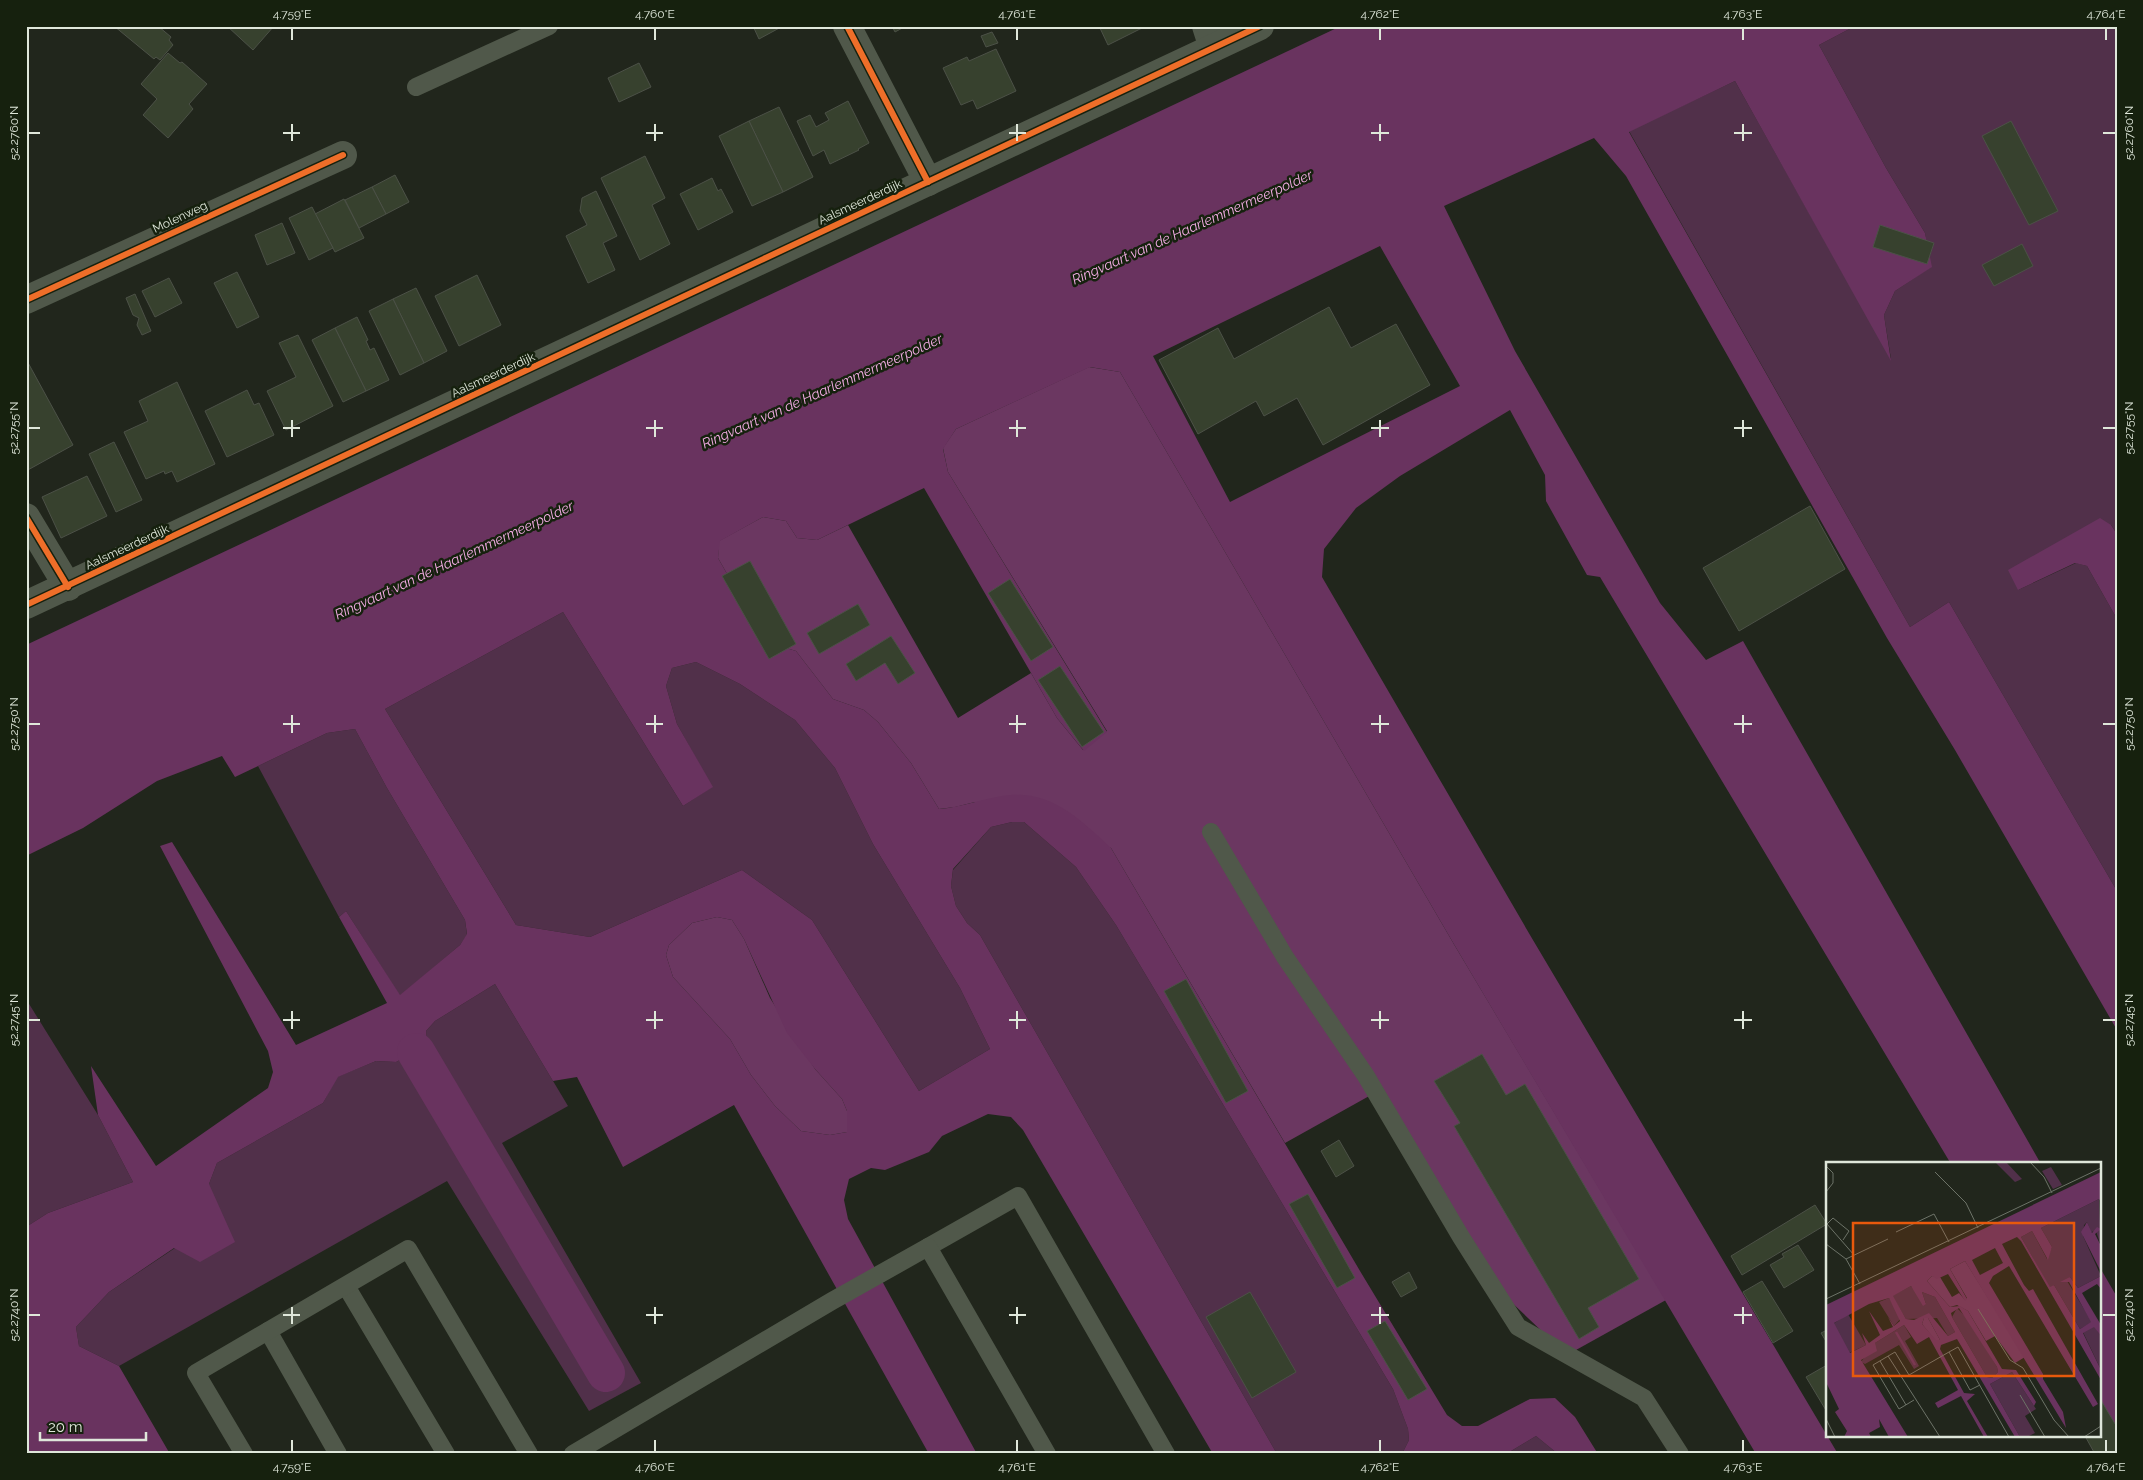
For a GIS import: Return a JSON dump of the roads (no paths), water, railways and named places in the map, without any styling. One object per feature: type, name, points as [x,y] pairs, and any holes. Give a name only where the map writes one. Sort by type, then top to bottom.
[{"type":"street","points":[[847,26],[928,182]]},
{"type":"street","name":"Aalsmeerderdijk","points":[[26,605],[68,587],[928,182],[1209,37],[1260,26]]},
{"type":"street","name":"Molenweg","points":[[26,300],[343,154]]},
{"type":"street","points":[[26,517],[68,587]]},
{"type":"lane","points":[[416,86],[548,26]]},
{"type":"lane","points":[[1211,832],[1285,957],[1366,1076],[1461,1237],[1518,1327],[1644,1398],[1680,1454]]},
{"type":"lane","points":[[573,1454],[832,1301],[1018,1196],[1166,1454]]},
{"type":"lane","points":[[928,1247],[1047,1454]]},
{"type":"lane","points":[[244,1454],[196,1374],[408,1249],[529,1454]]},
{"type":"lane","points":[[346,1286],[446,1454]]},
{"type":"lane","points":[[268,1332],[338,1454]]},
{"type":"water","name":"Ringvaart van de Haarlemmermeerpolder","points":[[1341,26],[1855,26],[1819,45],[1886,168],[1925,233],[1932,267],[1895,291],[1884,315],[1891,361],[1735,81],[1629,132],[1910,627],[1949,602],[2117,891],[2117,1030],[1955,750],[1887,638],[1626,176],[1594,138],[1444,206],[1515,351],[1660,603],[1706,660],[1743,641],[2040,1162],[1950,1162],[1600,577],[1587,575],[1546,501],[1545,475],[1510,410],[1400,476],[1356,508],[1324,549],[1322,577],[1530,935],[1826,1434],[1826,1438],[1829,1438],[1838,1454],[1756,1454],[1455,946],[1120,372],[1090,367],[956,429],[943,449],[948,472],[1107,732],[1084,751],[1057,718],[924,488],[817,540],[797,538],[786,521],[763,517],[720,541],[718,558],[754,621],[773,644],[796,651],[833,699],[864,710],[878,722],[911,763],[939,809],[1011,795],[1041,798],[1067,811],[1090,828],[1111,848],[1447,1415],[1462,1426],[1478,1426],[1530,1399],[1555,1398],[1575,1417],[1598,1454],[1558,1454],[1536,1436],[1506,1454],[1402,1454],[1409,1440],[1408,1429],[1393,1389],[1116,925],[1076,867],[1024,822],[1012,822],[991,827],[953,869],[951,886],[956,906],[967,923],[980,935],[1277,1454],[1213,1454],[1023,1130],[1011,1117],[988,1114],[942,1136],[929,1152],[885,1170],[871,1168],[849,1179],[844,1200],[848,1219],[977,1454],[929,1454],[734,1105],[623,1167],[577,1077],[553,1081],[495,984],[435,1021],[426,1031],[428,1046],[396,1062],[376,1061],[338,1077],[323,1103],[217,1163],[209,1184],[235,1242],[200,1262],[174,1248],[109,1292],[76,1327],[79,1346],[119,1366],[170,1454],[26,1454],[26,1227],[48,1213],[133,1182],[98,1115],[91,1066],[156,1166],[268,1088],[273,1072],[268,1051],[160,846],[172,842],[296,1045],[387,1003],[339,917],[346,911],[400,995],[460,945],[467,934],[465,920],[387,788],[355,729],[327,733],[235,777],[222,756],[157,781],[83,828],[26,856],[26,645]],"holes":[[[1380,246],[1460,386],[1230,502],[1153,356]],[[563,612],[683,806],[713,787],[677,724],[666,686],[672,668],[696,662],[740,684],[795,720],[835,768],[873,844],[960,988],[990,1049],[919,1091],[812,920],[742,870],[590,937],[516,925],[385,709]],[[717,917],[732,920],[744,939],[787,1033],[815,1069],[842,1099],[847,1111],[847,1132],[830,1135],[801,1131],[775,1106],[751,1075],[730,1039],[673,977],[666,955],[669,945],[692,923]]]},
{"type":"water","points":[[2100,518],[2111,525],[2117,534],[2117,619],[2087,566],[2075,563],[2018,590],[2008,570]]},
{"type":"water","points":[[2100,1268],[2117,1297],[2117,1449],[2100,1420]]},
{"type":"waterway","points":[[416,1052],[606,1373]]}]
